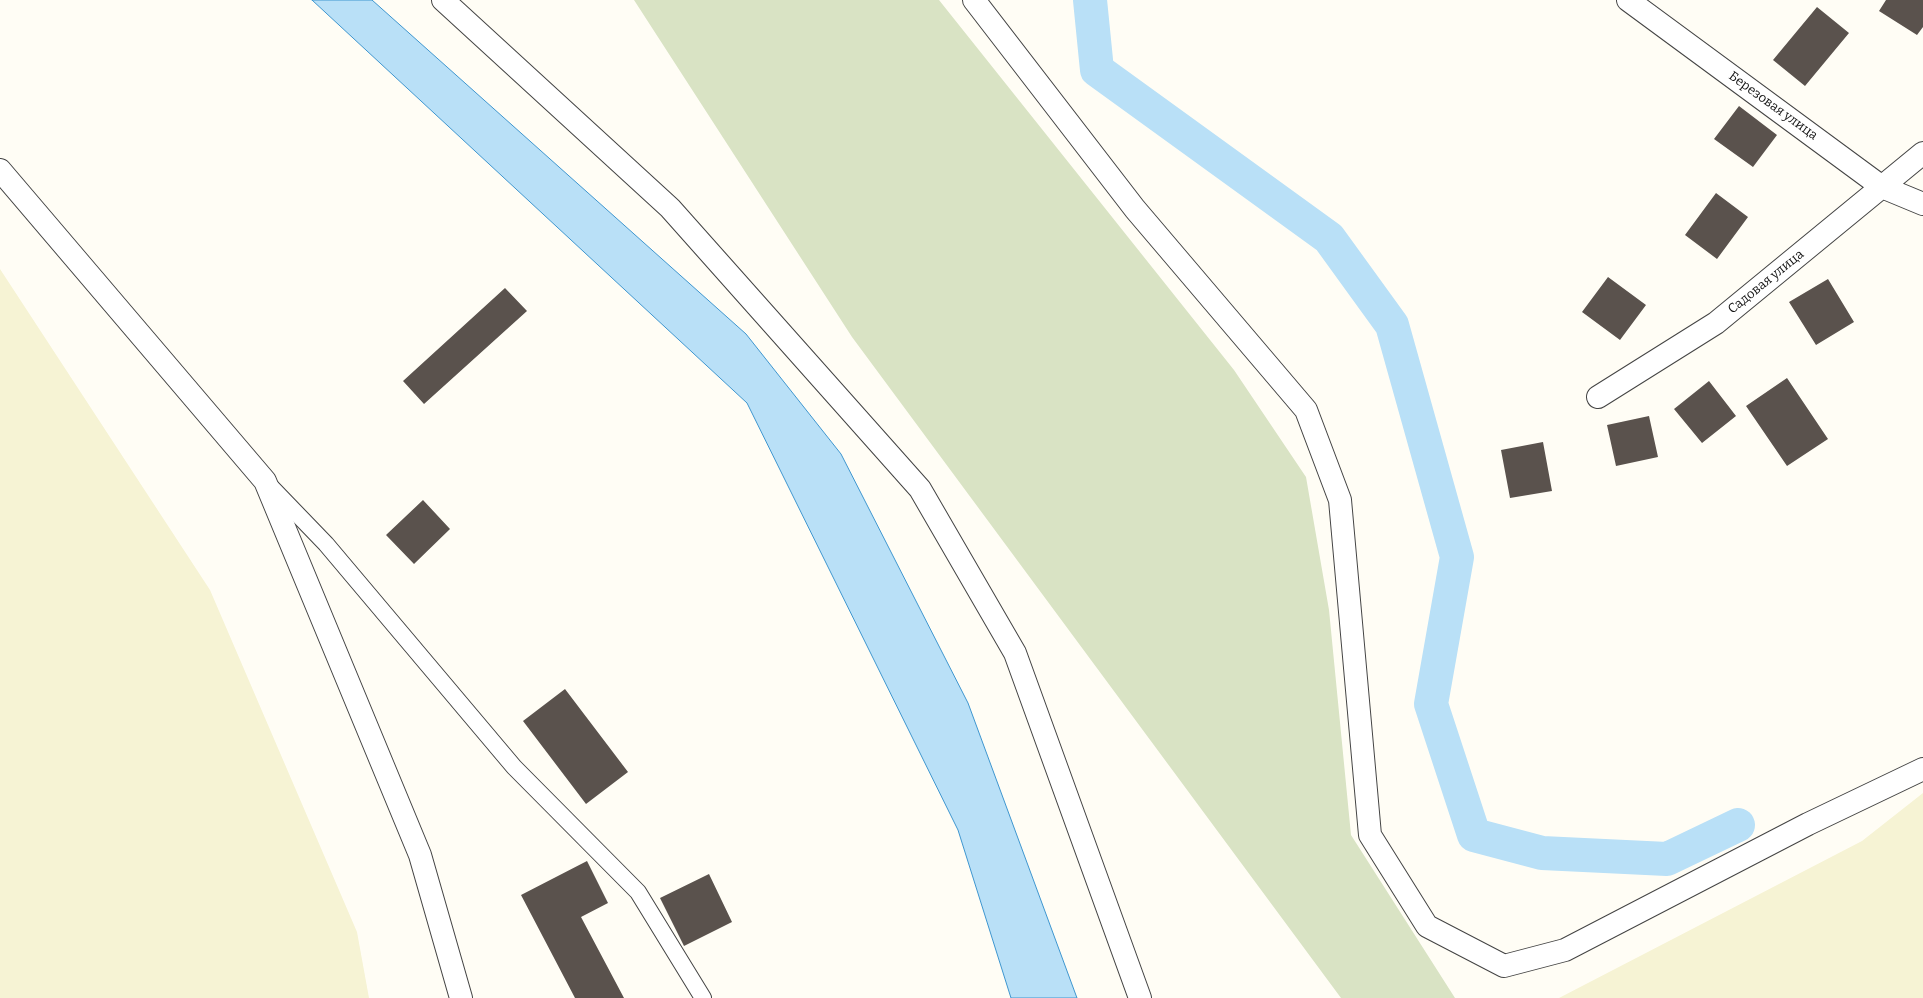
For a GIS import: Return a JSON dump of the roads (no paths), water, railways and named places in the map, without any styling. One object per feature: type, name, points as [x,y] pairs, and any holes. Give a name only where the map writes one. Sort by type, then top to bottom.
[{"type":"street","points":[[443,0],[670,208],[920,489],[1015,653],[1140,998]]},
{"type":"street","points":[[974,0],[1135,209],[1306,410],[1340,500],[1370,835],[1427,926],[1504,966],[1565,950],[1808,824],[1923,769]]},
{"type":"street","name":"Березовая улица","points":[[1628,0],[1882,187],[1923,204]]},
{"type":"street","name":"Садовая улица","points":[[1598,397],[1716,323],[1923,153]]},
{"type":"street","points":[[0,170],[265,481],[420,855],[461,998]]},
{"type":"lane","points":[[265,481],[326,544],[514,767],[638,892],[703,998]]},
{"type":"water","points":[[312,0],[372,0],[746,334],[841,454],[968,703],[1077,998],[1011,998],[958,830],[747,403]]},
{"type":"waterway","points":[[1090,0],[1097,70],[1329,238],[1392,325],[1457,557],[1431,704],[1474,835],[1542,853],[1667,859],[1738,825]]}]
